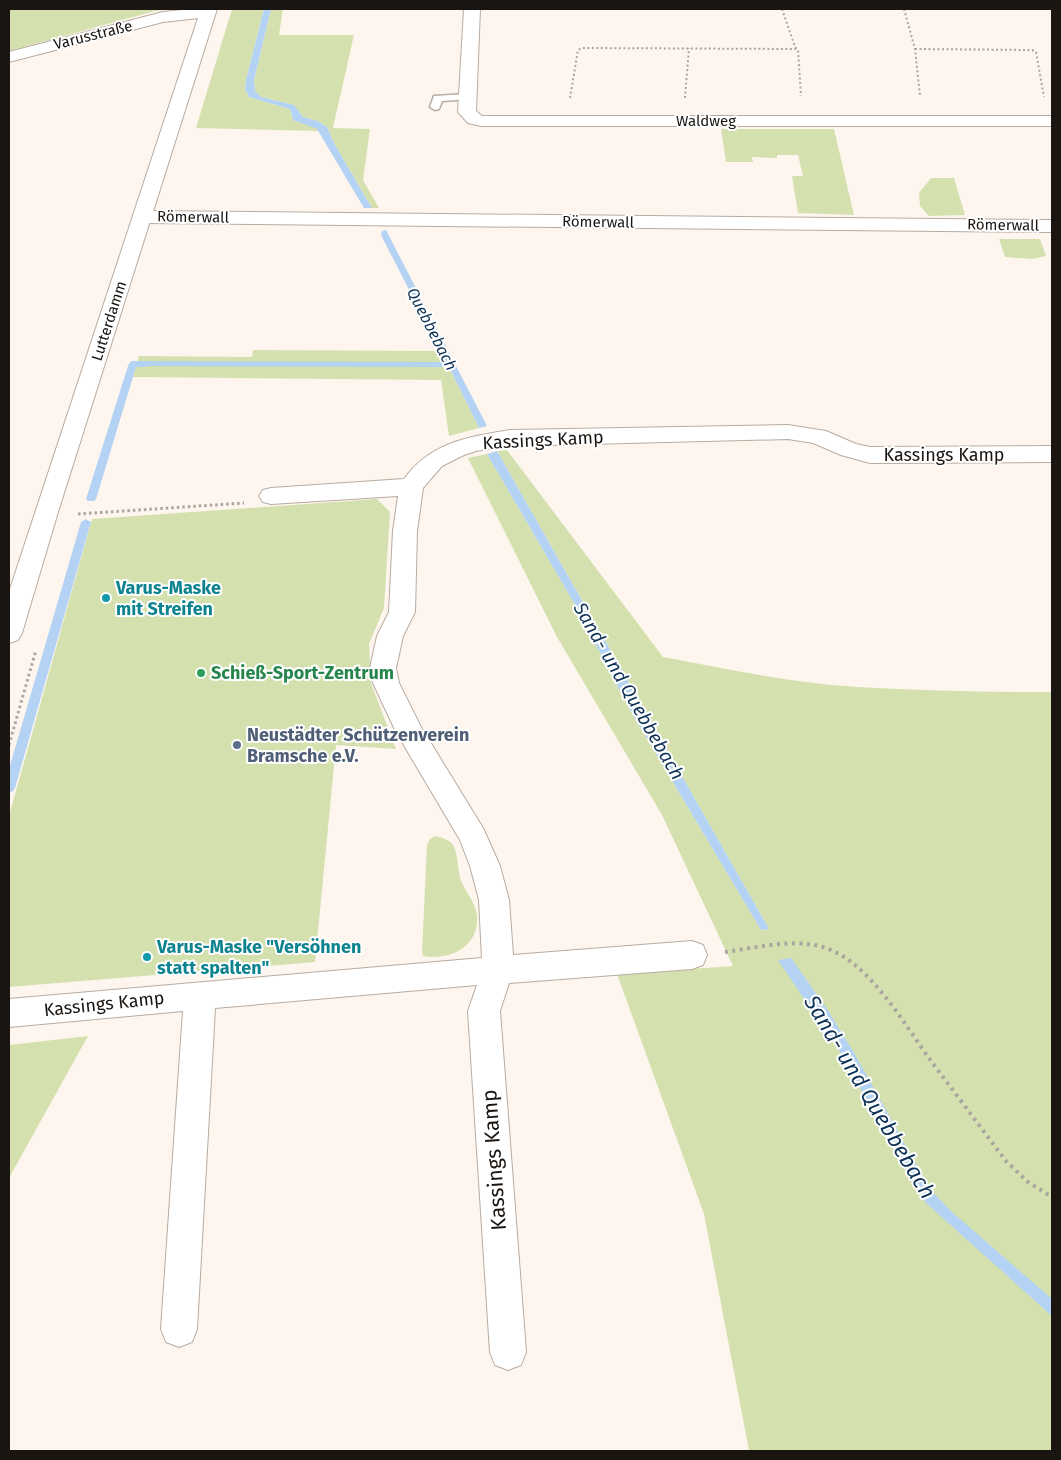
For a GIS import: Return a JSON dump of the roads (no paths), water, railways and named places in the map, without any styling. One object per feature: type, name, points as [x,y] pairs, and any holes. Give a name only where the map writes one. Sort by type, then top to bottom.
[{"type":"street","name":"Waldweg","points":[[472,9],[466,112],[474,119],[481,121],[1050,121]]},
{"type":"street","name":"Varusstraße","points":[[9,56],[163,17],[209,10]]},
{"type":"street","name":"Lutterdamm","points":[[9,633],[46,512],[209,10]]},
{"type":"street","name":"Römerwall","points":[[143,217],[1052,226]]},
{"type":"street","name":"Kassings Kamp","points":[[508,1352],[484,1011],[498,970],[494,900],[485,866],[473,836],[410,732],[386,683],[382,668],[390,636],[402,612],[405,531],[411,486],[434,461],[456,450],[472,444],[510,438],[788,432],[818,436],[849,450],[870,455],[1052,454]]},
{"type":"street","points":[[271,496],[411,486]]},
{"type":"street","points":[[498,970],[692,956]]},
{"type":"street","name":"Kassings Kamp","points":[[9,1013],[200,994],[498,970]]},
{"type":"street","points":[[179,1329],[200,994]]},
{"type":"lane","points":[[435,107],[438,98],[466,97]]},
{"type":"water","points":[[264,9],[271,9],[254,80],[255,91],[261,97],[294,105],[303,117],[318,121],[327,127],[335,145],[372,208],[364,208],[317,129],[293,120],[290,109],[249,97],[245,89],[246,80]]},
{"type":"water","name":"Quebbebach","points":[[386,230],[487,426],[479,428],[449,367],[132,366],[133,361],[446,362],[381,235],[382,231]]},
{"type":"water","name":"Sand- und Quebbebach","points":[[497,451],[769,929],[761,930],[630,710],[574,603],[487,454]]},
{"type":"water","name":"Sand- und Quebbebach","points":[[791,958],[825,1006],[853,1051],[930,1189],[951,1211],[1052,1299],[1052,1316],[926,1203],[901,1163],[842,1055],[778,960]]},
{"type":"waterway","points":[[91,499],[132,366],[133,364],[145,364]]},
{"type":"waterway","points":[[9,788],[86,522]]},
{"type":"place","name":"Varus-Maske mit Streifen","points":[[106,598]]},
{"type":"place","name":"Schieß-Sport-Zentrum","points":[[201,673]]},
{"type":"place","name":"Neustädter Schützenverein Bramsche e.V.","points":[[237,745]]},
{"type":"place","name":"Varus-Maske \"Versöhnen statt spalten\"","points":[[147,957]]}]
